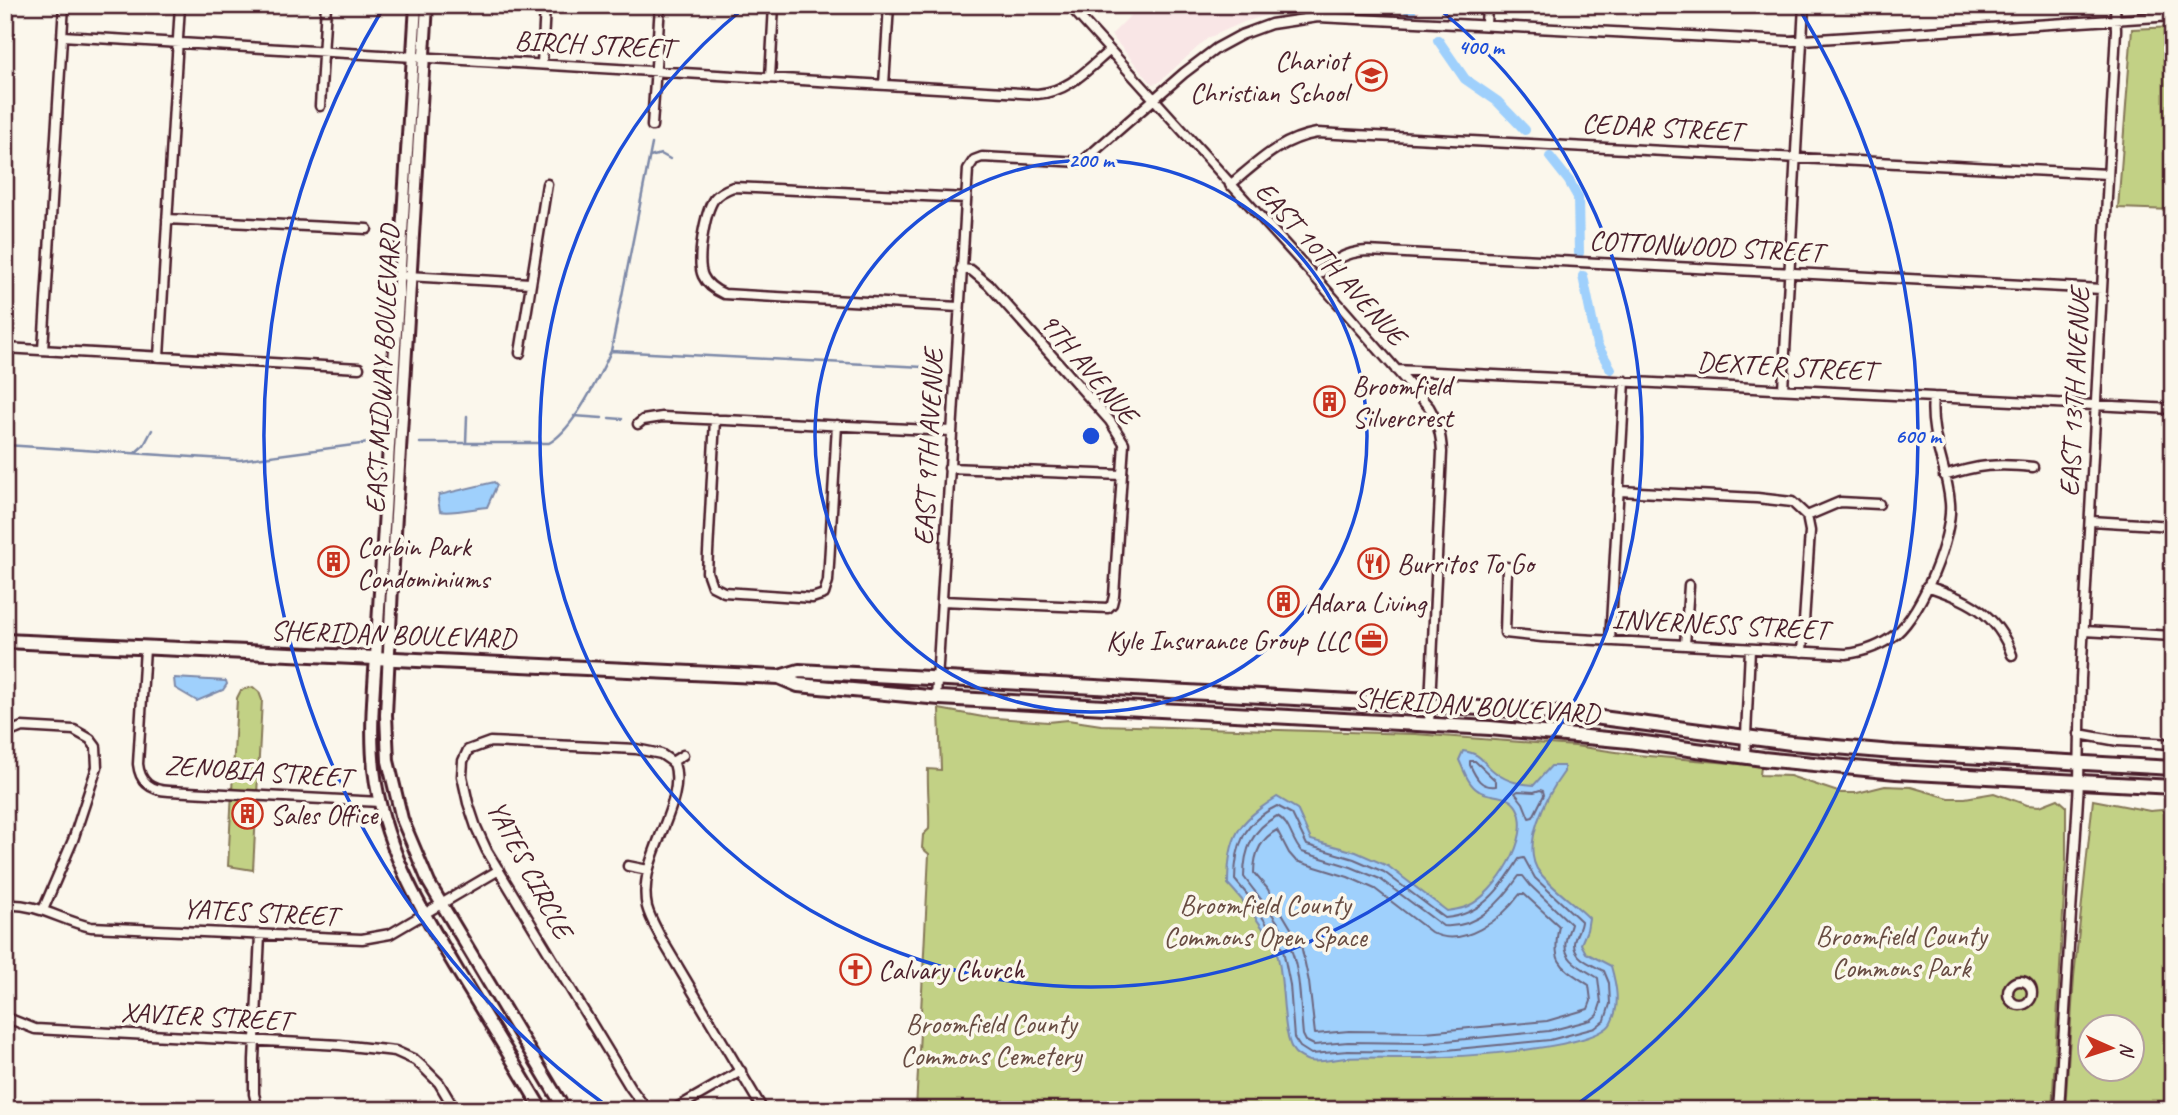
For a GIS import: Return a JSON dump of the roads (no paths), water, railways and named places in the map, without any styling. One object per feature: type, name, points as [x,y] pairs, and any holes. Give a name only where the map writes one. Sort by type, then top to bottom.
[{"type":"main road","name":"EAST MIDWAY BOULEVARD","points":[[416,5],[418,56],[382,657],[373,751],[380,802],[393,850],[424,915],[542,1110]]},
{"type":"main road","name":"EAST MIDWAY BOULEVARD","points":[[418,56],[427,5]]},
{"type":"main road","name":"SHERIDAN BOULEVARD","points":[[5,641],[779,677],[799,671],[1429,705],[1579,715],[1746,737],[1893,752],[2173,768]]},
{"type":"main road","name":"EAST MIDWAY BOULEVARD","points":[[382,657],[386,742],[392,781],[402,819],[416,855],[441,904],[565,1110]]},
{"type":"main road","name":"SHERIDAN BOULEVARD","points":[[779,677],[798,685],[936,698],[1559,733],[1745,757],[1896,772],[2173,787]]},
{"type":"street","points":[[43,350],[64,5]]},
{"type":"street","points":[[159,357],[180,5]]},
{"type":"street","points":[[320,106],[326,5]]},
{"type":"street","points":[[542,64],[545,5]]},
{"type":"street","points":[[652,126],[660,5]]},
{"type":"street","points":[[770,78],[774,5]]},
{"type":"street","points":[[884,85],[889,5]]},
{"type":"street","name":"EAST 10TH AVENUE","points":[[1069,5],[1429,407],[1441,435],[1429,724]]},
{"type":"street","points":[[1486,25],[1487,5]]},
{"type":"street","points":[[1783,389],[1804,5]]},
{"type":"street","name":"EAST 13TH AVENUE","points":[[2059,1110],[2079,782],[2079,734],[2115,5]]},
{"type":"street","points":[[1153,100],[1217,48],[1254,30],[1282,22],[1318,17],[1802,41],[2173,16]]},
{"type":"street","name":"BIRCH STREET","points":[[62,36],[1046,93],[1069,85],[1109,51]]},
{"type":"street","name":"EAST 9TH AVENUE","points":[[936,698],[968,169],[979,157],[1082,162],[1153,100]]},
{"type":"street","name":"CEDAR STREET","points":[[1230,185],[1281,144],[1292,138],[1317,133],[2108,174]]},
{"type":"street","points":[[520,353],[547,184]]},
{"type":"street","points":[[959,307],[724,294],[707,282],[700,266],[709,208],[716,196],[733,187],[966,198]]},
{"type":"street","points":[[167,219],[367,229]]},
{"type":"street","name":"COTTONWOOD STREET","points":[[1315,278],[1339,257],[1354,251],[1367,251],[2102,289]]},
{"type":"street","name":"9TH AVENUE","points":[[942,601],[1108,608],[1114,596],[1124,443],[1110,421],[989,285],[971,270],[961,269]]},
{"type":"street","points":[[404,276],[530,283]]},
{"type":"street","points":[[5,348],[359,368]]},
{"type":"street","name":"DEXTER STREET","points":[[1396,370],[2173,409]]},
{"type":"street","points":[[1610,641],[1625,380]]},
{"type":"street","name":"INVERNESS STREET","points":[[1507,567],[1505,633],[1846,654],[1874,648],[1898,632],[1916,609],[1949,530],[1950,499],[1932,425],[1933,397]]},
{"type":"street","points":[[638,424],[650,418],[715,419],[951,431]]},
{"type":"street","points":[[715,419],[706,572],[712,586],[724,592],[812,598],[824,594],[828,581],[837,425]]},
{"type":"street","points":[[1944,476],[1978,465],[2033,467]]},
{"type":"street","points":[[949,468],[1122,475]]},
{"type":"street","points":[[1619,491],[1781,500],[1798,506],[1807,516],[1810,531],[1802,652]]},
{"type":"street","points":[[1807,516],[1840,502],[1879,504]]},
{"type":"street","points":[[2091,522],[2173,526]]},
{"type":"street","points":[[1685,645],[1689,585]]},
{"type":"street","points":[[1927,586],[1983,612],[1997,624],[2012,655]]},
{"type":"street","points":[[2084,631],[2173,636]]},
{"type":"street","name":"ZENOBIA STREET","points":[[145,648],[138,764],[141,778],[150,787],[169,791],[380,802]]},
{"type":"street","points":[[1745,757],[1750,649]]},
{"type":"street","points":[[5,734],[22,727],[74,730],[90,739],[96,747],[99,762],[74,839],[43,910]]},
{"type":"street","points":[[2079,734],[2118,741],[2173,744]]},
{"type":"street","name":"YATES CIRCLE","points":[[647,1110],[630,1087],[482,839],[468,803],[462,776],[463,761],[466,747],[490,742],[636,750],[662,754],[672,762]]},
{"type":"street","points":[[683,755],[672,762],[677,778],[675,793],[649,870],[646,899],[652,921],[763,1110]]},
{"type":"street","points":[[628,866],[649,870]]},
{"type":"street","name":"YATES STREET","points":[[5,905],[27,905],[91,927],[362,939],[390,934],[499,870]]},
{"type":"street","points":[[258,1110],[254,1094],[260,935]]},
{"type":"street","name":"XAVIER STREET","points":[[5,1017],[35,1029],[382,1048],[405,1055],[425,1069],[439,1083],[455,1110]]},
{"type":"street","points":[[673,1110],[741,1070]]},
{"type":"water","points":[[494,482],[497,485],[487,507],[440,511],[439,495]]},
{"type":"water","points":[[174,678],[226,681],[227,684],[223,690],[197,701],[175,688]]},
{"type":"water","points":[[1463,751],[1478,756],[1505,779],[1524,784],[1534,785],[1551,766],[1564,766],[1564,772],[1543,807],[1538,821],[1532,849],[1534,862],[1540,873],[1589,918],[1581,944],[1586,953],[1611,966],[1617,1002],[1611,1023],[1599,1033],[1547,1047],[1445,1057],[1346,1058],[1317,1062],[1303,1059],[1295,1053],[1287,1035],[1277,954],[1255,917],[1228,884],[1230,854],[1237,832],[1252,815],[1277,797],[1297,809],[1311,840],[1356,852],[1388,866],[1447,911],[1466,907],[1489,890],[1509,863],[1516,849],[1521,820],[1514,803],[1479,791],[1472,785],[1459,760]]},
{"type":"waterway","points":[[1404,5],[1411,12]]},
{"type":"waterway","points":[[1438,40],[1465,79],[1497,101],[1525,130]]},
{"type":"waterway","points":[[420,443],[549,443],[567,427],[585,402],[611,351],[652,144]]},
{"type":"waterway","points":[[650,157],[661,154],[670,159]]},
{"type":"waterway","points":[[1550,157],[1578,197],[1579,253]]},
{"type":"waterway","points":[[1583,276],[1597,345],[1611,369]]},
{"type":"waterway","points":[[611,351],[943,368]]},
{"type":"waterway","points":[[466,443],[467,416]]},
{"type":"waterway","points":[[574,416],[602,418]]},
{"type":"waterway","points":[[609,418],[622,419]]},
{"type":"waterway","points":[[135,453],[144,445],[152,430]]},
{"type":"waterway","points":[[5,445],[240,460],[376,442]]},
{"type":"place","name":"Chariot Christian School","points":[[1371,76]]},
{"type":"place","name":"Broomfield Silvercrest","points":[[1329,401]]},
{"type":"place","name":"Corbin Park Condominiums","points":[[334,562]]},
{"type":"place","name":"Burritos To Go","points":[[1374,563]]},
{"type":"place","name":"Adara Living","points":[[1283,602]]},
{"type":"place","name":"Kyle Insurance Group LLC","points":[[1372,640]]},
{"type":"place","name":"Sales Office","points":[[247,814]]},
{"type":"place","name":"Calvary Church","points":[[855,969]]},
{"type":"park label","name":"Broomfield County Commons Open Space","points":[[1265,920]]},
{"type":"park label","name":"Broomfield County Commons Park","points":[[1901,951]]},
{"type":"park label","name":"Broomfield County Commons Cemetery","points":[[991,1039]]}]
